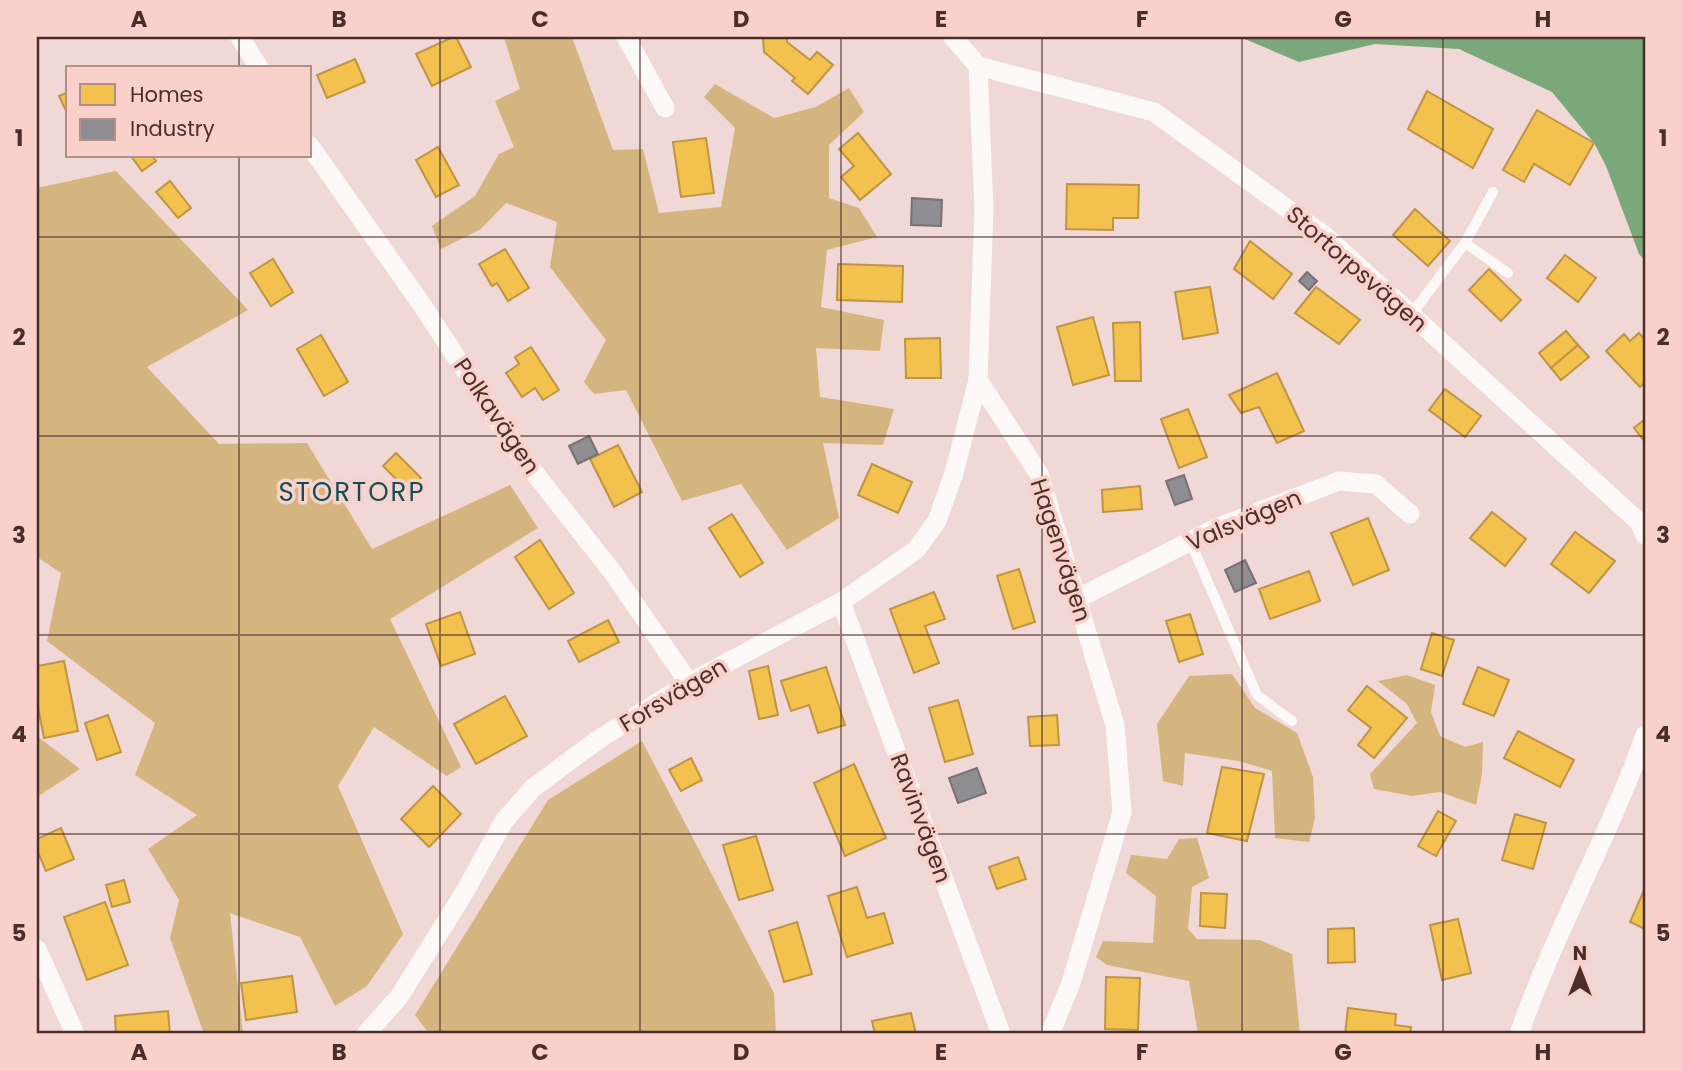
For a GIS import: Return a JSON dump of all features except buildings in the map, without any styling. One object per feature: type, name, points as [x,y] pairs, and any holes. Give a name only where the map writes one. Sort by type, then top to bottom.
[{"type":"street","points":[[240,37],[258,66]]},
{"type":"street","points":[[626,37],[665,108]]},
{"type":"street","points":[[953,37],[978,66],[984,209],[978,380]]},
{"type":"street","name":"Stortorpsvägen","points":[[978,66],[1154,112],[1325,236],[1639,522],[1645,536]]},
{"type":"street","name":"Polkavägen","points":[[312,148],[422,305],[522,457],[614,574],[689,683]]},
{"type":"street","name":"Hagenvägen","points":[[978,380],[1039,474],[1115,725],[1122,812],[1071,983],[1050,1034]]},
{"type":"street","name":"Forsvägen","points":[[379,1029],[457,905],[504,821],[533,788],[599,739],[689,683],[841,602],[916,550],[937,521],[954,474],[978,380]]},
{"type":"street","name":"Valsvägen","points":[[1077,599],[1216,528],[1339,481],[1376,484],[1410,514]]},
{"type":"street","name":"Ravinvägen","points":[[841,602],[1001,1034]]},
{"type":"street","points":[[1519,1034],[1541,971],[1629,780],[1645,735]]},
{"type":"street","points":[[37,948],[75,1034]]},
{"type":"lane","points":[[1411,315],[1465,243],[1493,192]]},
{"type":"lane","points":[[1465,243],[1508,274]]},
{"type":"lane","points":[[1191,541],[1257,695],[1292,721]]},
{"type":"shaded area","points":[[504,37],[572,37],[613,150],[643,149],[659,213],[721,207],[735,128],[704,97],[715,84],[774,118],[816,107],[849,88],[864,112],[829,145],[829,198],[859,208],[877,237],[827,250],[821,307],[884,320],[880,351],[816,348],[820,397],[894,409],[883,445],[823,443],[839,518],[787,550],[741,484],[682,501],[626,390],[594,394],[584,382],[606,340],[550,267],[557,222],[506,203],[481,229],[441,249],[432,226],[475,196],[499,154],[514,147],[495,101],[520,89]]},
{"type":"shaded area","points":[[1240,37],[1645,37],[1645,261],[1639,254],[1606,166],[1594,143],[1552,92],[1459,49],[1375,44],[1299,62]]},
{"type":"shaded area","points":[[116,171],[248,310],[147,367],[219,444],[307,443],[372,549],[510,485],[538,528],[390,619],[461,767],[447,776],[374,727],[338,786],[403,934],[367,986],[335,1006],[300,937],[230,913],[243,1034],[204,1034],[170,938],[179,900],[148,849],[197,815],[135,775],[155,723],[47,641],[61,573],[37,557],[37,188]]},
{"type":"shaded area","points":[[1232,674],[1255,708],[1297,733],[1313,777],[1315,818],[1309,842],[1275,838],[1272,771],[1239,761],[1185,753],[1183,786],[1163,781],[1157,724],[1189,676]]},
{"type":"shaded area","points":[[1407,675],[1435,685],[1431,712],[1440,736],[1465,747],[1483,742],[1482,774],[1476,805],[1440,792],[1412,796],[1374,789],[1370,774],[1417,723],[1407,704],[1378,681]]},
{"type":"shaded area","points":[[37,736],[80,769],[37,797]]},
{"type":"shaded area","points":[[642,741],[774,993],[776,1034],[429,1034],[415,1015],[548,800]]},
{"type":"shaded area","points":[[1197,838],[1209,878],[1192,887],[1188,929],[1197,939],[1260,940],[1292,954],[1300,1034],[1198,1034],[1189,981],[1107,965],[1096,957],[1103,941],[1153,943],[1156,896],[1126,873],[1131,855],[1167,859],[1179,839]]},
{"type":"district","name":"STORTORP","points":[[352,492]]}]
